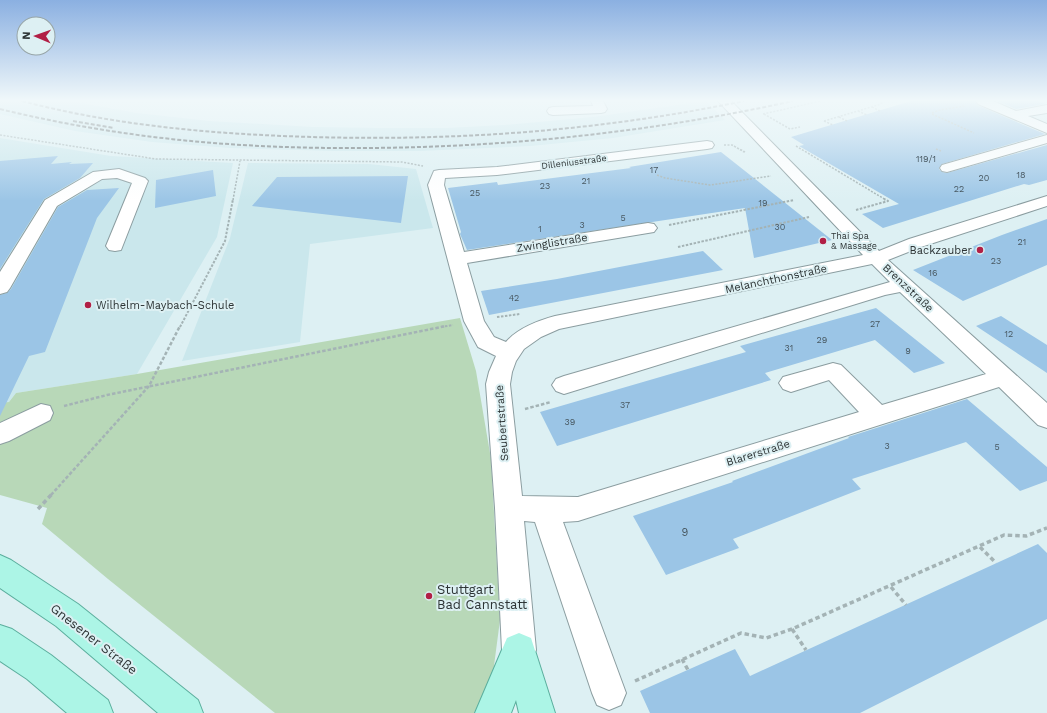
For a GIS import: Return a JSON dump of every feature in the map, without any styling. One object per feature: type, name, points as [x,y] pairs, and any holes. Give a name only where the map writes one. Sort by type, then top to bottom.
[{"type":"main road","name":"Gnesener Straße","points":[[0,570],[67,615],[185,713]]},
{"type":"main road","points":[[0,641],[39,667],[95,713]]},
{"type":"main road","points":[[493,713],[519,650]]},
{"type":"main road","points":[[519,650],[537,713]]},
{"type":"street","name":"Brenzstraße","points":[[756,134],[876,258],[1047,418]]},
{"type":"street","points":[[947,168],[988,157],[1014,147],[1047,139]]},
{"type":"street","name":"Dilleniusstraße","points":[[439,174],[497,171],[707,144]]},
{"type":"street","points":[[0,288],[51,203],[98,175],[119,173],[140,181],[115,246]]},
{"type":"street","points":[[439,174],[436,185],[474,321],[486,342],[509,353]]},
{"type":"street","name":"Melanchthonstraße","points":[[509,353],[519,340],[536,329],[555,323],[876,258],[915,243],[1047,201]]},
{"type":"street","name":"Zwinglistraße","points":[[456,259],[655,227]]},
{"type":"street","points":[[564,385],[882,289],[904,285]]},
{"type":"street","name":"Seubertstraße","points":[[509,353],[500,369],[498,384],[509,508],[519,650]]},
{"type":"street","points":[[791,383],[833,371],[878,416]]},
{"type":"street","name":"Blarerstraße","points":[[509,508],[545,510],[578,509],[1003,377]]},
{"type":"street","points":[[0,434],[41,414]]},
{"type":"street","points":[[545,510],[609,693]]},
{"type":"path","points":[[0,135],[156,160],[402,162],[421,164],[439,174]]},
{"type":"path","points":[[791,144],[888,201],[852,211]]},
{"type":"path","points":[[732,145],[740,151],[746,152]]},
{"type":"path","points":[[38,509],[149,386],[225,241],[240,161]]},
{"type":"path","points":[[657,175],[665,178],[710,185],[772,176]]},
{"type":"path","points":[[655,227],[794,200]]},
{"type":"path","points":[[678,247],[809,217]]},
{"type":"path","points":[[41,414],[107,395],[474,321]]},
{"type":"path","points":[[500,415],[562,399],[564,385]]},
{"type":"path","points":[[609,693],[741,633],[766,638],[792,629],[1004,535],[1026,536],[1047,528]]},
{"type":"path","points":[[980,546],[996,563]]},
{"type":"path","points":[[891,586],[906,605]]},
{"type":"path","points":[[792,629],[806,650]]},
{"type":"path","points":[[682,659],[688,670]]},
{"type":"shaded area","points":[[98,134],[636,134],[530,146],[419,151],[335,151],[230,148],[152,142]]},
{"type":"shaded area","name":"Wilhelm-Maybach-Schule","points":[[0,138],[111,156],[233,163],[217,237],[137,374],[16,393],[9,402],[0,403]]},
{"type":"shaded area","points":[[248,163],[369,164],[416,169],[433,228],[310,244],[300,342],[182,361],[230,238]]},
{"type":"green space","points":[[460,318],[476,371],[491,459],[500,620],[492,681],[474,713],[275,713],[42,524],[47,508],[0,495],[0,403],[9,402],[16,393],[137,374]]},
{"type":"building","points":[[800,134],[1044,134],[942,164],[939,169],[942,172],[947,173],[1047,145],[1047,180],[1029,185],[1024,184],[883,228],[862,214],[899,204],[799,146],[804,145],[791,137]]},
{"type":"building","points":[[721,152],[832,240],[754,258],[745,208],[467,250],[460,234],[461,232],[448,188],[497,182],[498,185],[631,168],[629,167]]},
{"type":"building","points":[[58,156],[51,164],[72,162],[69,164],[93,163],[80,178],[44,199],[0,269],[0,161]]},
{"type":"building","points":[[213,170],[216,196],[155,208],[156,180]]},
{"type":"building","points":[[408,176],[401,223],[252,206],[277,177]]},
{"type":"building","points":[[119,188],[97,218],[45,352],[29,356],[0,416],[0,295],[7,293],[11,289],[58,207],[87,190]]},
{"type":"building","points":[[1047,219],[1047,265],[963,301],[913,270],[1002,235]]},
{"type":"building","points":[[703,251],[723,270],[489,315],[481,291],[557,279]]},
{"type":"building","points":[[876,308],[945,363],[914,373],[875,340],[765,373],[771,380],[557,446],[540,412],[746,352],[740,346]]},
{"type":"building","points":[[1001,316],[1047,345],[1047,373],[976,326]]},
{"type":"building","points":[[967,399],[1047,467],[1047,481],[1020,491],[966,442],[852,479],[861,489],[733,539],[739,548],[666,575],[633,516],[733,482],[732,481],[849,438],[848,437]]},
{"type":"building","points":[[1038,544],[1047,553],[1047,619],[860,713],[650,713],[640,691],[735,649],[750,676]]},
{"type":"railway","points":[[132,134],[228,144],[320,148],[474,145],[594,134]]},
{"type":"railway","points":[[243,134],[367,138],[488,134]]},
{"type":"place","name":"Thai Spa & Massage","points":[[823,241]]},
{"type":"place","name":"Backzauber","points":[[980,250]]},
{"type":"place","name":"Wilhelm-Maybach-Schule","points":[[88,305]]},
{"type":"place","name":"Stuttgart Bad Cannstatt","points":[[429,596]]}]
